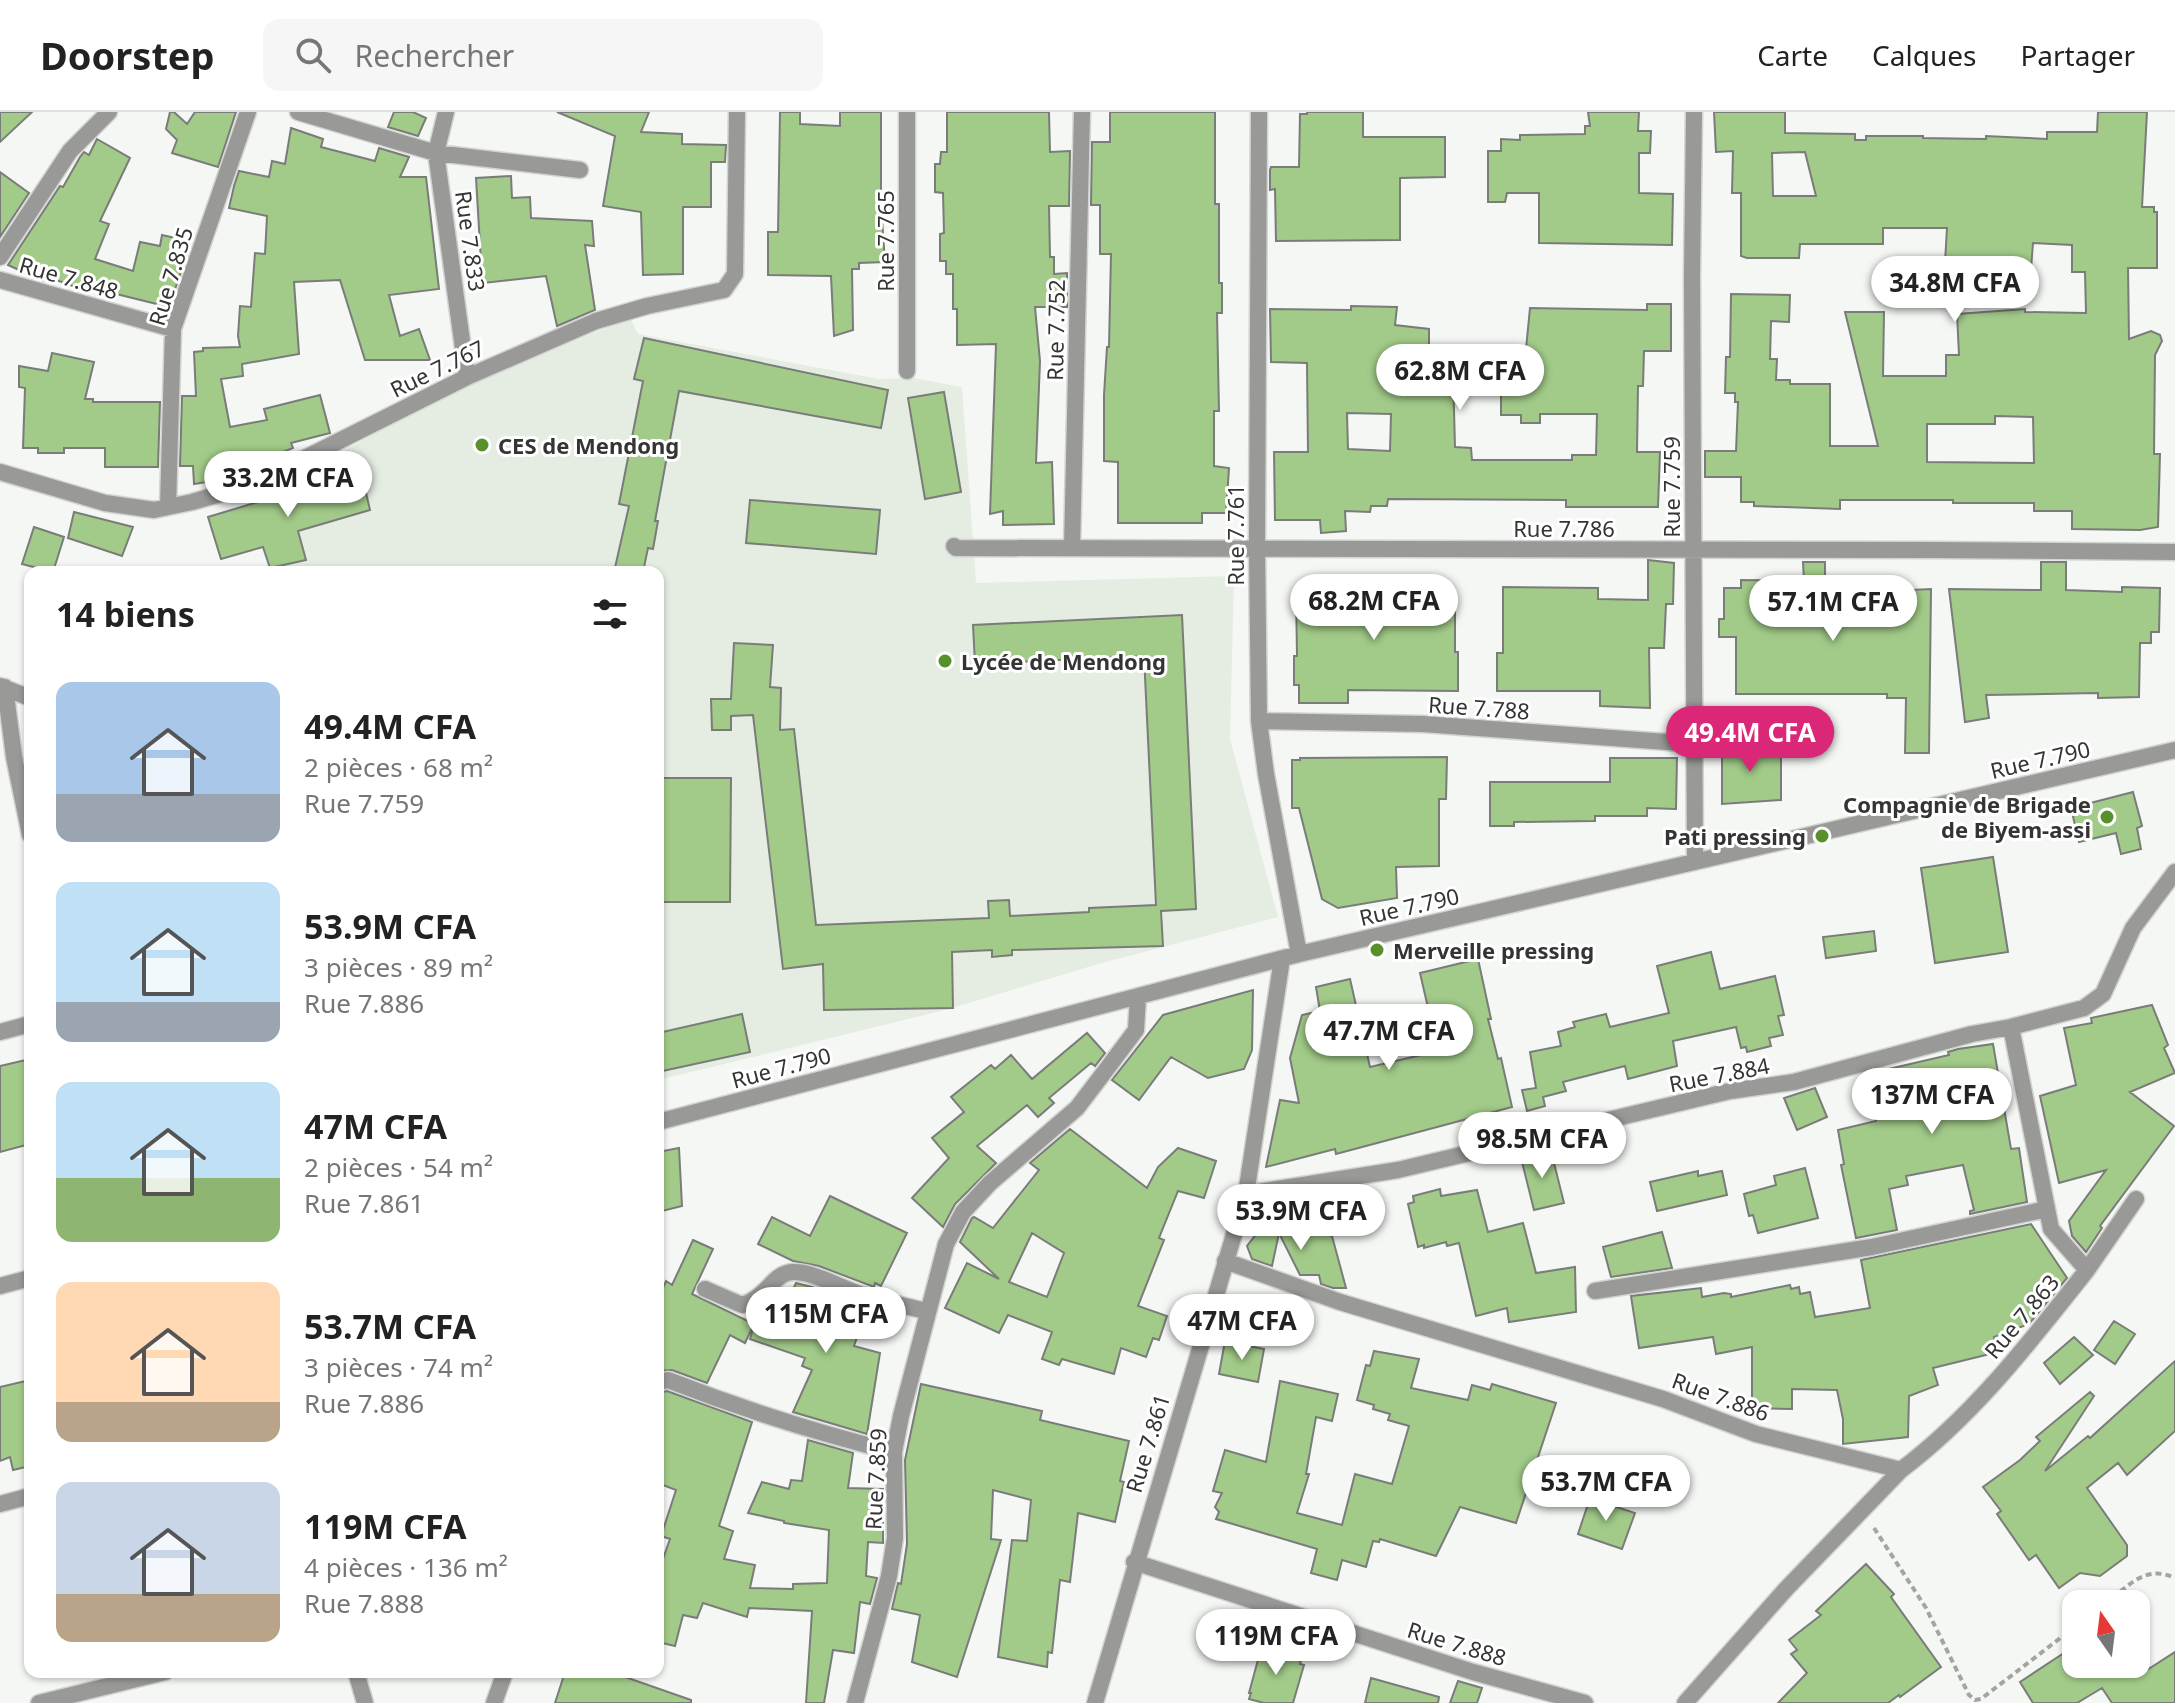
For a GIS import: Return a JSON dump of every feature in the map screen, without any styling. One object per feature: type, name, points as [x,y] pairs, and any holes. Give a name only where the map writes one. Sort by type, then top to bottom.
[{"type":"street","points":[[0,257],[70,151],[109,112]]},
{"type":"street","name":"Rue 7.835","points":[[168,507],[173,329],[248,112]]},
{"type":"street","points":[[298,112],[436,153],[580,170]]},
{"type":"street","name":"Rue 7.833","points":[[446,112],[436,153],[467,377]]},
{"type":"street","name":"Rue 7.767","points":[[0,472],[105,503],[154,510],[168,507],[227,492],[289,466],[467,377],[596,321],[647,306],[724,290],[735,274],[737,112]]},
{"type":"street","name":"Rue 7.765","points":[[907,112],[907,371]]},
{"type":"street","name":"Rue 7.752","points":[[1072,548],[1082,112]]},
{"type":"street","name":"Rue 7.761","points":[[1259,112],[1259,721],[1299,954]]},
{"type":"street","name":"Rue 7.759","points":[[1694,112],[1695,862]]},
{"type":"street","name":"Rue 7.848","points":[[0,280],[173,329]]},
{"type":"street","name":"Rue 7.786","points":[[954,546],[2175,552]]},
{"type":"street","points":[[2,687],[24,696]]},
{"type":"street","points":[[2,687],[24,806]]},
{"type":"street","name":"Rue 7.788","points":[[1259,721],[1423,724],[1694,736],[1825,731]]},
{"type":"street","name":"Rue 7.790","points":[[664,1120],[1299,954],[2175,750]]},
{"type":"street","points":[[2011,1027],[2084,1008],[2103,994],[2133,928],[2175,872]]},
{"type":"street","name":"Rue 7.861","points":[[1095,1703],[1134,1562],[1246,1194],[1282,959]]},
{"type":"street","name":"Rue 7.859","points":[[855,1703],[889,1576],[895,1538],[894,1452],[926,1311],[946,1244],[963,1212],[990,1183],[1077,1108],[1136,1030],[1138,997]]},
{"type":"street","points":[[0,1032],[24,1026]]},
{"type":"street","name":"Rue 7.884","points":[[1246,1194],[1398,1170],[1730,1091],[1794,1082],[1972,1034],[2011,1027]]},
{"type":"street","name":"Rue 7.863","points":[[1901,1470],[1930,1448],[1975,1405],[2087,1270],[2051,1229],[2011,1027]]},
{"type":"street","points":[[2087,1270],[2136,1199]]},
{"type":"street","points":[[1595,1291],[1872,1247],[2047,1209]]},
{"type":"street","name":"Rue 7.886","points":[[1225,1261],[1340,1302],[1663,1399],[1756,1434],[1901,1470]]},
{"type":"street","points":[[705,1289],[742,1305],[764,1294],[780,1276],[790,1272],[803,1273],[863,1296],[926,1311]]},
{"type":"street","points":[[0,1286],[24,1280]]},
{"type":"street","points":[[664,1381],[818,1433],[894,1452]]},
{"type":"street","points":[[1685,1703],[1786,1589],[1901,1470]]},
{"type":"street","points":[[0,1504],[24,1498]]},
{"type":"street","name":"Rue 7.888","points":[[1134,1562],[1458,1668],[1585,1703]]},
{"type":"street","points":[[39,1703],[141,1678]]},
{"type":"street","points":[[358,1678],[365,1703]]},
{"type":"street","points":[[494,1703],[503,1678]]},
{"type":"path","points":[[1862,1509],[1926,1608],[1969,1695],[1975,1700],[1981,1699],[2062,1637]]},
{"type":"path","points":[[2124,1590],[2144,1575],[2160,1571],[2175,1578]]},
{"type":"shaded area","name":"Lycée de Mendong","points":[[630,318],[638,334],[879,379],[913,378],[962,387],[976,583],[1234,576],[1230,739],[1278,917],[1098,964],[949,1009],[664,1079],[664,566],[272,566],[247,500],[270,492],[441,397]]},
{"type":"building","points":[[0,112],[32,112],[0,142]]},
{"type":"building","points":[[170,112],[187,124],[195,112],[236,112],[218,167],[172,153],[177,140],[166,129]]},
{"type":"building","points":[[394,112],[413,112],[426,118],[418,136],[388,127]]},
{"type":"building","points":[[557,112],[649,112],[641,132],[682,134],[682,144],[726,145],[725,162],[711,162],[711,207],[683,207],[683,274],[643,275],[641,212],[603,206],[615,136]]},
{"type":"building","points":[[780,112],[800,112],[800,124],[840,126],[840,112],[881,112],[881,204],[885,262],[859,263],[859,269],[852,269],[853,330],[834,336],[831,276],[768,275],[768,232],[778,232]]},
{"type":"building","points":[[947,112],[1049,112],[1050,152],[1070,151],[1069,206],[1049,206],[1050,257],[1054,257],[1054,274],[1067,273],[1067,307],[1035,307],[1040,361],[1036,463],[1052,462],[1054,524],[1003,525],[1003,511],[990,514],[996,344],[957,345],[953,274],[946,274],[946,261],[940,261],[940,234],[944,233],[943,193],[935,192],[935,164],[940,164],[941,152],[947,152]]},
{"type":"building","points":[[1110,112],[1215,112],[1215,204],[1219,204],[1222,313],[1217,313],[1219,411],[1214,411],[1214,466],[1229,468],[1226,513],[1202,513],[1202,523],[1118,523],[1118,462],[1104,461],[1111,254],[1100,254],[1100,205],[1091,205],[1092,142],[1110,142]]},
{"type":"building","points":[[1363,112],[1363,137],[1445,137],[1445,177],[1400,178],[1400,240],[1276,241],[1275,189],[1270,190],[1270,170],[1271,167],[1299,167],[1300,114]]},
{"type":"building","points":[[1588,112],[1639,112],[1638,131],[1651,131],[1650,153],[1639,153],[1639,193],[1673,194],[1672,245],[1539,243],[1539,193],[1507,193],[1505,202],[1488,202],[1488,151],[1501,151],[1501,139],[1520,140],[1520,135],[1585,134],[1585,126],[1590,126]]},
{"type":"building","points":[[1714,112],[1785,112],[1785,133],[1855,134],[1855,140],[1866,140],[1866,136],[2047,139],[2047,132],[2097,132],[2098,112],[2147,112],[2142,207],[2154,207],[2154,212],[2157,212],[2157,268],[2128,268],[2129,339],[2151,331],[2160,335],[2162,341],[2155,355],[2154,454],[2160,454],[2158,527],[2140,530],[2072,529],[2072,511],[2034,511],[2034,503],[1840,500],[1840,509],[1754,506],[1754,502],[1741,502],[1741,477],[1705,477],[1705,451],[1736,451],[1738,402],[1735,402],[1735,393],[1725,393],[1726,357],[1730,357],[1731,294],[1790,295],[1789,322],[1771,321],[1770,359],[1777,359],[1776,380],[1790,380],[1790,384],[1830,384],[1830,446],[1878,446],[1845,312],[1884,312],[1883,376],[1946,376],[1946,355],[1959,355],[1957,314],[2025,309],[2025,312],[2086,313],[2085,272],[2072,272],[2072,245],[2033,243],[2031,269],[1997,267],[1997,262],[1945,262],[1947,228],[1883,228],[1883,244],[1800,244],[1799,258],[1741,256],[1741,193],[1732,193],[1733,151],[1716,152]],"holes":[[[1805,152],[1816,196],[1773,196],[1772,153]],[[1995,416],[2033,417],[2034,463],[1927,462],[1927,424],[1995,424]]]},
{"type":"building","points":[[291,128],[323,139],[321,147],[375,161],[379,148],[409,157],[400,177],[426,177],[439,289],[389,295],[400,336],[419,329],[430,360],[365,360],[340,280],[294,282],[299,354],[242,364],[243,376],[221,379],[230,427],[267,420],[264,409],[320,395],[330,433],[291,443],[293,448],[276,455],[212,467],[213,481],[194,484],[193,466],[180,466],[182,396],[196,396],[194,352],[203,351],[203,348],[240,347],[240,306],[251,307],[255,253],[265,254],[267,216],[229,208],[234,186],[239,171],[269,177],[272,161],[285,164]]},
{"type":"building","points":[[97,139],[130,158],[100,221],[109,224],[95,259],[133,271],[140,242],[160,246],[162,235],[184,240],[181,252],[187,254],[169,307],[104,291],[103,294],[84,290],[45,276],[43,281],[8,265],[60,186],[63,187],[80,157],[84,152],[89,155]]},
{"type":"building","points":[[0,172],[29,193],[0,237]]},
{"type":"building","points":[[511,176],[512,198],[530,197],[531,218],[592,221],[594,246],[585,245],[595,310],[557,326],[546,276],[475,284],[472,266],[481,262],[476,178]]},
{"type":"building","points":[[1647,304],[1671,304],[1671,351],[1644,351],[1643,386],[1638,386],[1637,452],[1660,452],[1658,507],[1566,507],[1566,500],[1388,499],[1387,506],[1371,506],[1370,512],[1345,511],[1346,531],[1321,533],[1320,520],[1275,520],[1274,452],[1308,452],[1307,363],[1271,362],[1270,309],[1397,307],[1395,325],[1429,329],[1429,356],[1449,356],[1449,373],[1453,373],[1455,447],[1471,448],[1472,460],[1572,460],[1572,455],[1596,455],[1597,414],[1540,414],[1540,423],[1521,423],[1521,415],[1501,415],[1501,374],[1513,373],[1508,354],[1526,349],[1530,308],[1647,310]],"holes":[[[1347,413],[1391,414],[1390,451],[1348,449]]]},
{"type":"building","points":[[644,338],[888,390],[881,428],[679,391],[655,521],[658,521],[653,549],[648,548],[644,566],[615,566],[629,506],[619,504],[643,381],[634,379]]},
{"type":"building","points":[[52,353],[94,362],[85,399],[93,399],[93,402],[160,402],[158,467],[105,467],[105,448],[64,448],[64,453],[38,453],[38,448],[23,448],[25,388],[19,387],[19,366],[48,371]]},
{"type":"building","points":[[944,392],[961,492],[925,499],[908,398]]},
{"type":"building","points":[[361,471],[370,510],[298,531],[306,560],[279,566],[269,566],[263,547],[221,559],[208,517]]},
{"type":"building","points":[[750,500],[880,510],[876,554],[746,543]]},
{"type":"building","points":[[74,512],[133,527],[122,556],[68,538]]},
{"type":"building","points":[[34,527],[64,537],[55,566],[22,564]]},
{"type":"building","points":[[1648,560],[1674,563],[1673,604],[1666,604],[1664,648],[1649,648],[1650,708],[1600,706],[1600,691],[1497,691],[1497,653],[1503,653],[1503,587],[1598,588],[1598,599],[1648,600]]},
{"type":"building","points":[[1803,562],[1825,562],[1825,584],[1869,585],[1869,592],[1931,589],[1929,753],[1905,753],[1906,698],[1887,698],[1887,694],[1736,694],[1736,637],[1719,637],[1719,619],[1724,619],[1724,588],[1741,588],[1741,580],[1804,581]]},
{"type":"building","points":[[2041,562],[2066,562],[2066,590],[2122,592],[2122,587],[2160,588],[2159,632],[2151,632],[2151,643],[2140,643],[2139,697],[2098,698],[2098,693],[1986,695],[1989,718],[1965,722],[1949,589],[2041,590]]},
{"type":"building","points":[[1362,588],[1455,590],[1458,691],[1348,690],[1348,703],[1299,703],[1299,685],[1294,685],[1296,591]]},
{"type":"building","points":[[1182,615],[1196,909],[1161,911],[1163,946],[1012,950],[1012,955],[992,957],[992,950],[952,952],[953,1008],[824,1010],[823,964],[783,969],[753,715],[731,716],[731,730],[712,730],[711,699],[731,699],[734,643],[773,645],[770,687],[781,688],[780,730],[794,729],[816,925],[989,918],[988,901],[1009,900],[1010,916],[1089,912],[1089,908],[1156,905],[1144,656],[975,664],[973,625]]},
{"type":"building","points":[[1728,740],[1750,740],[1750,751],[1781,752],[1781,800],[1722,804],[1722,752],[1728,752]]},
{"type":"building","points":[[1447,757],[1446,799],[1439,799],[1439,866],[1396,867],[1397,898],[1338,908],[1322,899],[1299,808],[1292,808],[1292,760]]},
{"type":"building","points":[[1610,758],[1677,758],[1676,809],[1647,808],[1647,816],[1595,816],[1595,821],[1514,822],[1514,826],[1490,826],[1490,782],[1610,782]]},
{"type":"building","points":[[664,778],[731,778],[730,902],[664,902]]},
{"type":"building","name":"Compagnie de Brigade de Biyem-assi","points":[[2133,792],[2142,826],[2137,828],[2141,849],[2121,854],[2116,833],[2079,842],[2071,808]]},
{"type":"building","points":[[1993,857],[2008,952],[1935,963],[1921,868]]},
{"type":"building","points":[[1874,931],[1876,951],[1826,958],[1823,937]]},
{"type":"building","points":[[1711,952],[1720,989],[1775,976],[1784,1015],[1778,1016],[1783,1035],[1769,1038],[1771,1046],[1747,1052],[1746,1047],[1741,1048],[1736,1027],[1673,1041],[1677,1066],[1628,1079],[1625,1066],[1563,1082],[1566,1091],[1543,1097],[1545,1106],[1527,1111],[1522,1090],[1536,1088],[1530,1052],[1561,1046],[1558,1032],[1575,1027],[1573,1022],[1606,1014],[1610,1027],[1669,1013],[1657,966]]},
{"type":"building","points":[[1478,959],[1491,1019],[1488,1019],[1512,1107],[1336,1154],[1335,1149],[1266,1167],[1280,1100],[1299,1103],[1290,1058],[1302,1015],[1320,1011],[1316,987],[1350,979],[1370,1067],[1438,1051],[1420,973]]},
{"type":"building","points":[[1253,990],[1252,1050],[1244,1069],[1208,1078],[1171,1057],[1139,1100],[1112,1080],[1163,1015]]},
{"type":"building","points":[[2152,1005],[2168,1045],[2164,1048],[2175,1073],[2130,1092],[2174,1126],[2100,1226],[2102,1228],[2086,1252],[2072,1236],[2069,1221],[2106,1170],[2059,1183],[2040,1096],[2076,1085],[2064,1028],[2092,1023],[2091,1018]]},
{"type":"building","points":[[742,1014],[750,1052],[664,1071],[664,1032]]},
{"type":"building","points":[[1087,1033],[1105,1053],[1095,1066],[1091,1063],[1049,1098],[1054,1103],[1038,1117],[1027,1105],[977,1146],[996,1163],[955,1204],[943,1227],[912,1198],[949,1158],[932,1138],[964,1112],[951,1097],[991,1065],[995,1069],[1011,1055],[1032,1079]]},
{"type":"building","points":[[1993,1044],[2011,1149],[2019,1148],[2027,1202],[1970,1214],[1974,1210],[1963,1165],[1906,1176],[1908,1185],[1889,1189],[1897,1230],[1856,1238],[1841,1165],[1844,1164],[1838,1130],[1876,1121],[1867,1074],[1949,1055],[1948,1052],[1958,1049]]},
{"type":"building","points":[[24,1060],[24,1146],[0,1152],[0,1066]]},
{"type":"building","points":[[1815,1088],[1827,1117],[1797,1130],[1784,1098]]},
{"type":"building","points":[[1070,1129],[1147,1188],[1158,1167],[1178,1148],[1216,1161],[1204,1198],[1178,1191],[1159,1238],[1164,1240],[1138,1306],[1167,1316],[1159,1340],[1153,1338],[1146,1357],[1121,1348],[1114,1374],[1062,1359],[1059,1365],[1042,1359],[1052,1332],[1008,1315],[999,1333],[945,1308],[967,1263],[999,1279],[960,1242],[974,1217],[993,1228],[1039,1170],[1030,1163]],"holes":[[[1032,1233],[1064,1253],[1047,1297],[1009,1282]]]},
{"type":"building","points":[[679,1148],[682,1206],[664,1210],[664,1151]]},
{"type":"building","points":[[1551,1151],[1564,1203],[1534,1210],[1521,1158]]},
{"type":"building","points":[[1805,1168],[1818,1218],[1758,1233],[1753,1215],[1749,1216],[1744,1194],[1776,1185],[1774,1176]]},
{"type":"building","points":[[1698,1171],[1698,1176],[1722,1171],[1727,1195],[1657,1211],[1650,1182]]},
{"type":"building","points":[[1440,1189],[1441,1196],[1477,1190],[1488,1232],[1523,1223],[1536,1273],[1575,1267],[1576,1312],[1509,1322],[1507,1308],[1476,1316],[1459,1243],[1418,1247],[1408,1204],[1414,1202],[1413,1196]]},
{"type":"building","points":[[830,1196],[907,1233],[881,1286],[875,1283],[874,1287],[819,1266],[793,1261],[758,1244],[772,1217],[810,1236]]},
{"type":"building","points":[[1265,1223],[1299,1234],[1298,1226],[1318,1226],[1325,1234],[1332,1236],[1346,1288],[1321,1284],[1319,1275],[1300,1275],[1279,1233],[1272,1266],[1252,1259],[1247,1246]]},
{"type":"building","points":[[2031,1224],[2067,1278],[2029,1324],[1994,1337],[1998,1352],[1933,1368],[1938,1385],[1909,1396],[1908,1437],[1843,1444],[1843,1419],[1837,1390],[1792,1389],[1792,1409],[1752,1408],[1752,1347],[1716,1354],[1713,1337],[1639,1348],[1631,1296],[1701,1288],[1702,1297],[1724,1293],[1731,1294],[1731,1297],[1790,1285],[1791,1289],[1799,1287],[1800,1294],[1810,1292],[1815,1317],[1870,1308],[1861,1260]]},
{"type":"building","points":[[1662,1232],[1672,1268],[1611,1277],[1603,1247]]},
{"type":"building","points":[[693,1240],[713,1249],[692,1294],[754,1324],[745,1343],[730,1335],[707,1383],[672,1370],[664,1371],[664,1286],[666,1281],[672,1285]]},
{"type":"building","points":[[796,1283],[867,1308],[854,1346],[880,1353],[867,1434],[793,1412],[812,1370],[802,1366],[805,1358],[750,1339],[758,1312],[780,1319]]},
{"type":"building","points":[[2114,1321],[2135,1334],[2115,1364],[2094,1350]]},
{"type":"building","points":[[2074,1337],[2093,1355],[2060,1384],[2044,1363]]},
{"type":"building","points":[[1225,1341],[1264,1349],[1258,1382],[1219,1374]]},
{"type":"building","points":[[1374,1351],[1419,1359],[1411,1388],[1468,1400],[1472,1385],[1490,1390],[1492,1384],[1556,1403],[1516,1523],[1460,1507],[1436,1556],[1380,1539],[1379,1542],[1373,1541],[1366,1567],[1342,1560],[1337,1580],[1311,1573],[1317,1549],[1216,1519],[1219,1512],[1215,1507],[1222,1493],[1213,1491],[1225,1450],[1266,1462],[1280,1381],[1338,1394],[1332,1421],[1316,1417],[1306,1474],[1309,1474],[1297,1513],[1342,1525],[1355,1474],[1392,1484],[1409,1426],[1388,1420],[1390,1414],[1357,1400],[1366,1365],[1370,1366]]},
{"type":"building","points":[[2175,1361],[2175,1431],[2127,1475],[2118,1463],[2087,1488],[2127,1545],[2127,1556],[2100,1576],[2080,1573],[2059,1588],[2036,1555],[2029,1560],[1997,1514],[2001,1511],[1983,1487],[2020,1460],[2040,1441],[2036,1437],[2090,1392],[2094,1396],[2045,1471],[2088,1436],[2090,1438]]},
{"type":"building","points":[[24,1381],[24,1467],[13,1470],[10,1457],[0,1461],[0,1387]]},
{"type":"building","points":[[921,1384],[1042,1411],[1040,1420],[1129,1441],[1115,1522],[1078,1513],[1070,1582],[1060,1580],[1052,1653],[1048,1652],[1047,1667],[998,1657],[1012,1540],[1027,1541],[1031,1500],[993,1490],[991,1539],[1001,1540],[957,1677],[912,1662],[920,1615],[892,1609],[898,1583],[901,1584],[907,1544],[905,1460]]},
{"type":"building","points":[[664,1392],[752,1422],[719,1526],[733,1531],[724,1559],[755,1565],[750,1588],[793,1589],[793,1584],[827,1583],[829,1530],[748,1513],[762,1482],[789,1489],[791,1480],[802,1481],[808,1440],[853,1453],[848,1488],[883,1489],[883,1543],[868,1542],[866,1576],[877,1578],[870,1604],[860,1602],[854,1653],[833,1650],[824,1703],[806,1703],[812,1611],[749,1608],[747,1617],[703,1603],[697,1618],[683,1615],[675,1646],[664,1643],[664,1556],[670,1539],[664,1537],[664,1527],[676,1490],[664,1485]]},
{"type":"building","points":[[1590,1498],[1635,1513],[1622,1549],[1578,1534]]},
{"type":"building","points":[[1866,1564],[1894,1594],[1891,1597],[1941,1667],[1888,1703],[1778,1703],[1807,1673],[1791,1654],[1797,1650],[1789,1640],[1821,1615],[1816,1611]]},
{"type":"building","points":[[1262,1645],[1302,1656],[1300,1664],[1304,1665],[1293,1703],[1264,1703],[1249,1699]]},
{"type":"building","points":[[2175,1652],[2175,1703],[2112,1703],[2102,1688],[2077,1703],[2033,1703],[2020,1682],[2062,1654],[2062,1678],[2150,1678],[2150,1668]]},
{"type":"building","points":[[563,1678],[628,1678],[691,1700],[691,1703],[555,1703]]},
{"type":"building","points":[[1371,1678],[1439,1697],[1438,1703],[1365,1703]]},
{"type":"building","points":[[1458,1681],[1482,1688],[1477,1703],[1450,1703]]},
{"type":"place","name":"CES de Mendong","points":[[482,445]]},
{"type":"place","name":"Lycée de Mendong","points":[[945,661]]},
{"type":"place","name":"Compagnie de Brigade de Biyem-assi","points":[[2107,817]]},
{"type":"place","name":"Pati pressing","points":[[1822,836]]},
{"type":"place","name":"Merveille pressing","points":[[1377,950]]}]
